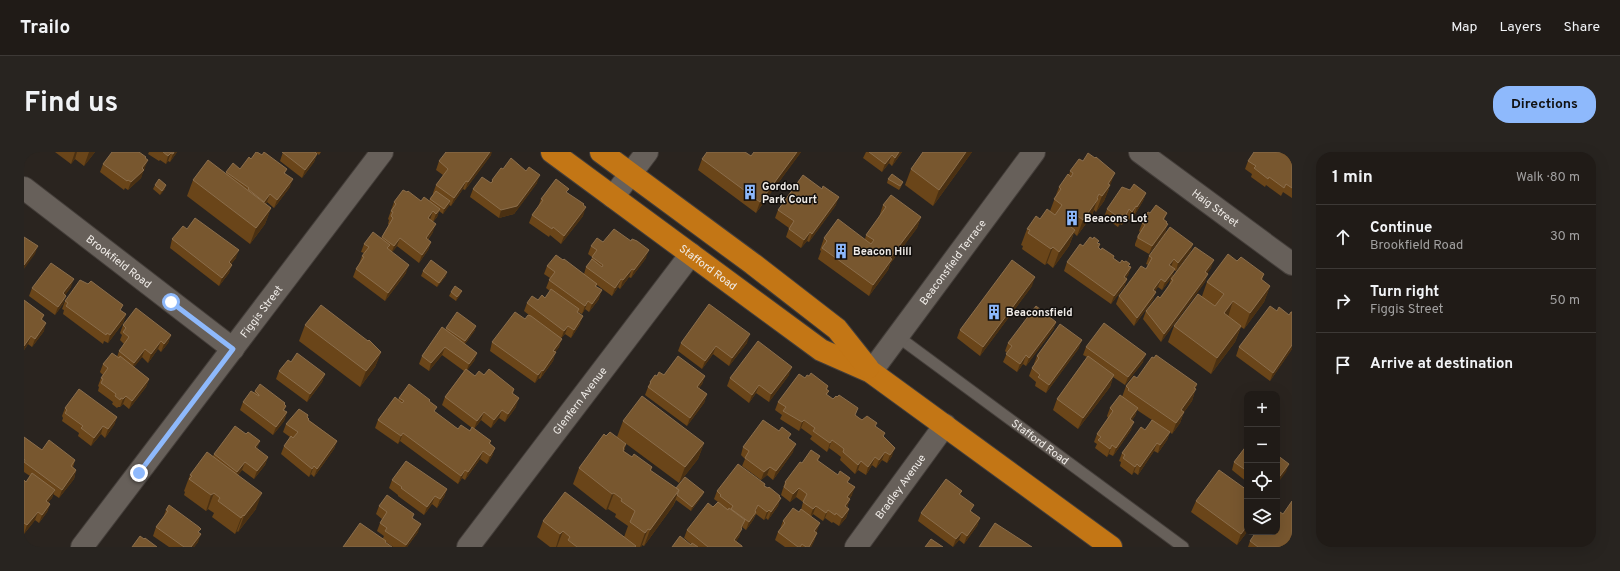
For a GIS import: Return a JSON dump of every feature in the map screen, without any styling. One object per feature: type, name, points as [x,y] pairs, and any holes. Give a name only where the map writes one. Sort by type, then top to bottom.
[{"type":"highway","name":"Stafford Road","points":[[552,152],[821,350],[871,372],[1111,547]]},
{"type":"highway","name":"Stafford Road","points":[[602,152],[753,264],[837,329],[871,372]]},
{"type":"street","name":"Figgis Street","points":[[82,547],[382,152]]},
{"type":"street","points":[[613,197],[647,152]]},
{"type":"street","name":"Beaconsfield Terrace","points":[[871,372],[1034,152]]},
{"type":"street","name":"Haig Street","points":[[1140,152],[1292,264]]},
{"type":"street","name":"Brookfield Road","points":[[24,188],[233,349]]},
{"type":"street","name":"Glenfern Avenue","points":[[468,547],[691,254]]},
{"type":"street","name":"Bradley Avenue","points":[[856,547],[945,425]]},
{"type":"lane","name":"Stafford Road","points":[[897,336],[1183,547]]},
{"type":"building","points":[[112,152],[139,152],[148,160],[142,168],[144,170],[131,182],[128,180],[127,181],[103,164]]},
{"type":"building","points":[[163,152],[174,152],[168,156]]},
{"type":"building","points":[[256,152],[262,155],[264,152],[287,169],[284,173],[293,179],[277,200],[270,194],[264,202],[248,189],[249,188],[226,172],[233,163],[240,169],[249,157],[251,159]]},
{"type":"building","points":[[282,152],[315,152],[317,154],[305,170]]},
{"type":"building","points":[[446,152],[490,152],[454,198],[436,185],[448,169],[439,161]]},
{"type":"building","name":"Gordon Park Court","points":[[707,152],[745,152],[751,156],[754,152],[797,152],[760,202],[702,159]]},
{"type":"building","points":[[869,152],[899,152],[895,158],[892,155],[885,164]]},
{"type":"building","points":[[923,152],[966,152],[939,190],[911,169]]},
{"type":"building","points":[[1254,152],[1292,152],[1292,188],[1286,184],[1284,188],[1269,177],[1268,179],[1254,168],[1256,166],[1248,161]]},
{"type":"building","name":"Beacons Lot","points":[[1088,153],[1095,158],[1096,157],[1115,173],[1108,184],[1110,185],[1102,196],[1099,194],[1098,199],[1083,220],[1075,214],[1067,224],[1075,230],[1059,252],[1053,247],[1051,249],[1028,233],[1030,230],[1027,229],[1036,216],[1040,219],[1047,209],[1055,215],[1062,205],[1054,199],[1061,189],[1059,187],[1068,174],[1071,177],[1073,173],[1070,171],[1079,159],[1083,161]]},
{"type":"building","points":[[511,158],[526,171],[529,167],[540,175],[517,206],[501,210],[473,189],[482,177],[491,183],[501,168],[503,169]]},
{"type":"building","points":[[208,160],[271,208],[256,228],[193,180]]},
{"type":"building","points":[[892,174],[903,182],[900,186],[888,179]]},
{"type":"building","points":[[803,175],[822,189],[823,186],[839,197],[812,234],[810,232],[804,240],[789,229],[794,221],[778,210]]},
{"type":"building","points":[[159,179],[166,185],[162,191],[155,185]]},
{"type":"building","points":[[556,179],[569,189],[566,192],[586,207],[564,236],[553,227],[552,229],[532,215],[543,200],[541,199]]},
{"type":"building","points":[[1134,184],[1146,193],[1137,207],[1136,206],[1132,212],[1129,209],[1125,217],[1123,216],[1121,219],[1107,209],[1122,187],[1130,190]]},
{"type":"building","points":[[403,190],[408,191],[421,201],[424,197],[440,209],[436,214],[433,211],[428,218],[436,224],[426,238],[431,242],[422,255],[400,238],[394,246],[382,237],[393,218],[391,216],[393,212],[391,211],[396,204],[394,202]]},
{"type":"building","points":[[436,191],[450,201],[444,209],[430,199]]},
{"type":"building","name":"Beacon Hill","points":[[891,195],[921,217],[890,258],[892,259],[873,285],[822,248],[827,241],[824,238],[838,219],[871,244],[874,240],[866,235],[886,207],[883,205]]},
{"type":"building","points":[[1156,205],[1167,213],[1163,219],[1168,224],[1152,246],[1138,238],[1138,236],[1145,225],[1142,223],[1147,217],[1145,216],[1148,212],[1150,213]]},
{"type":"building","points":[[195,218],[239,250],[229,262],[232,265],[222,278],[172,239],[183,226],[187,229]]},
{"type":"building","points":[[1170,227],[1193,244],[1178,263],[1174,259],[1169,265],[1175,269],[1165,282],[1161,279],[1153,290],[1156,292],[1137,318],[1119,296],[1141,266],[1146,269],[1152,258],[1149,256]]},
{"type":"building","points":[[614,229],[631,241],[632,239],[637,241],[649,250],[634,270],[632,269],[623,280],[621,279],[615,288],[586,267],[592,259],[602,267],[603,265],[592,257],[597,250],[591,246],[597,238],[603,242]]},
{"type":"building","points":[[373,232],[390,245],[387,248],[409,265],[388,293],[356,269],[364,257],[362,256],[369,247],[364,244]]},
{"type":"building","points":[[24,237],[38,246],[24,265]]},
{"type":"building","points":[[1090,237],[1093,239],[1094,237],[1099,241],[1097,243],[1100,244],[1098,247],[1114,256],[1113,258],[1120,263],[1122,260],[1130,264],[1128,266],[1131,267],[1124,277],[1127,279],[1114,296],[1067,262],[1080,244],[1083,246]]},
{"type":"building","points":[[1195,247],[1214,260],[1205,272],[1208,274],[1164,334],[1146,311],[1158,296],[1160,298],[1173,280],[1171,279]]},
{"type":"building","points":[[1228,254],[1237,261],[1241,257],[1264,274],[1261,279],[1270,286],[1250,313],[1233,301],[1224,313],[1241,326],[1217,358],[1174,326],[1198,294],[1215,306],[1224,294],[1207,282]]},
{"type":"building","points":[[556,255],[563,260],[564,259],[597,284],[595,286],[602,290],[592,304],[588,301],[585,306],[549,280],[555,272],[547,266]]},
{"type":"building","points":[[431,260],[447,272],[439,283],[423,271]]},
{"type":"building","name":"Beaconsfield","points":[[1012,260],[1035,277],[983,347],[960,330]]},
{"type":"building","points":[[51,263],[74,279],[63,293],[66,296],[58,307],[32,288]]},
{"type":"building","points":[[80,280],[88,284],[91,281],[123,305],[120,310],[126,314],[110,335],[107,333],[106,335],[66,306],[68,303],[65,301]]},
{"type":"building","points":[[455,286],[462,291],[457,297],[451,292]]},
{"type":"building","points":[[551,289],[579,309],[577,312],[583,316],[574,330],[568,326],[564,331],[527,303],[532,296],[538,300],[542,295],[545,298]]},
{"type":"building","points":[[24,300],[44,315],[41,319],[46,323],[35,339],[31,336],[24,346]]},
{"type":"building","points":[[709,304],[750,334],[732,358],[716,346],[705,361],[681,343]]},
{"type":"building","points":[[321,305],[368,341],[369,340],[381,352],[366,371],[305,325]]},
{"type":"building","points":[[1036,306],[1056,322],[1029,358],[1026,355],[1020,364],[1006,354],[1012,346],[1008,343]]},
{"type":"building","points":[[1270,306],[1277,311],[1279,307],[1289,315],[1292,312],[1292,345],[1273,373],[1239,347]]},
{"type":"building","points":[[136,308],[171,335],[164,344],[161,341],[151,354],[145,349],[134,363],[119,351],[129,337],[123,332],[126,328],[123,325]]},
{"type":"building","points":[[457,312],[476,326],[465,341],[446,328]]},
{"type":"building","points":[[515,312],[525,319],[528,315],[531,316],[562,339],[553,351],[556,352],[543,371],[542,370],[538,375],[492,342]]},
{"type":"building","points":[[1104,323],[1146,354],[1128,377],[1086,347]]},
{"type":"building","points":[[1060,324],[1082,340],[1049,385],[1038,377],[1040,375],[1032,368],[1039,358],[1037,356]]},
{"type":"building","points":[[442,327],[477,353],[469,364],[445,347],[431,363],[422,356]]},
{"type":"building","points":[[758,341],[792,367],[771,394],[759,385],[752,395],[730,378]]},
{"type":"building","points":[[112,353],[119,358],[120,356],[149,379],[132,401],[126,396],[120,400],[115,396],[116,394],[101,383],[103,379],[101,378],[108,368],[103,364]]},
{"type":"building","points":[[297,353],[325,374],[310,394],[279,371],[288,360],[291,362]]},
{"type":"building","points":[[1156,355],[1197,384],[1194,388],[1196,389],[1181,410],[1184,412],[1176,423],[1128,390],[1129,389],[1126,386],[1134,376],[1137,378],[1152,357],[1154,358]]},
{"type":"building","points":[[678,356],[705,376],[697,387],[707,394],[690,418],[648,387],[655,375],[657,376],[659,372],[664,375]]},
{"type":"building","points":[[1088,356],[1114,375],[1083,418],[1057,399]]},
{"type":"building","points":[[466,369],[475,376],[479,371],[484,375],[489,369],[514,389],[512,393],[519,398],[508,414],[502,410],[494,420],[484,412],[477,421],[445,397]]},
{"type":"building","points":[[811,373],[828,386],[826,389],[829,391],[826,394],[833,399],[839,395],[858,408],[855,415],[859,418],[862,420],[867,416],[877,423],[875,426],[885,433],[883,436],[895,448],[890,455],[885,452],[879,460],[875,457],[868,467],[861,461],[858,465],[843,452],[844,449],[839,445],[832,440],[830,443],[813,431],[815,428],[804,420],[802,422],[783,411],[786,407],[778,402],[799,374],[805,378]]},
{"type":"building","points":[[260,384],[285,403],[284,404],[286,406],[283,410],[287,412],[276,427],[243,402],[251,391],[259,396],[255,391]]},
{"type":"building","points":[[409,384],[437,407],[434,411],[458,429],[461,425],[470,431],[472,427],[491,441],[489,443],[495,448],[490,456],[483,451],[468,472],[465,470],[461,476],[403,433],[401,436],[378,420],[395,397],[402,403],[404,401],[399,398]]},
{"type":"building","points":[[79,389],[117,417],[108,429],[103,426],[94,438],[81,428],[83,426],[65,413],[67,410],[65,408]]},
{"type":"building","points":[[1120,395],[1138,408],[1130,419],[1134,422],[1116,448],[1112,445],[1110,449],[1098,440],[1101,437],[1097,434],[1113,411],[1110,408]]},
{"type":"building","points":[[642,396],[704,443],[685,467],[623,421]]},
{"type":"building","points":[[299,409],[308,415],[308,420],[337,441],[317,469],[314,466],[312,469],[284,446],[291,436],[293,438],[298,432],[286,424]]},
{"type":"building","points":[[763,420],[779,431],[782,427],[791,434],[788,438],[796,444],[776,471],[770,467],[764,472],[745,458],[749,451],[743,447]]},
{"type":"building","points":[[1152,420],[1170,432],[1160,445],[1157,443],[1140,467],[1137,464],[1135,467],[1123,458],[1125,455],[1122,453],[1141,427],[1145,430]]},
{"type":"building","points":[[235,426],[246,434],[248,432],[260,441],[255,447],[268,457],[257,471],[245,462],[237,472],[214,454]]},
{"type":"building","points":[[610,432],[626,444],[623,451],[632,457],[634,454],[652,467],[650,470],[679,490],[650,530],[648,529],[645,533],[630,522],[635,511],[621,501],[622,499],[614,493],[612,494],[579,468],[604,434],[606,436]]},
{"type":"building","points":[[24,437],[42,450],[49,440],[75,460],[71,466],[76,470],[62,490],[24,462]]},
{"type":"building","points":[[1244,449],[1244,469],[1234,462]]},
{"type":"building","points":[[811,450],[820,456],[817,460],[838,475],[840,471],[850,478],[847,482],[855,487],[847,497],[850,499],[845,506],[849,509],[842,518],[836,513],[835,515],[828,510],[826,513],[816,506],[813,509],[803,502],[807,494],[799,488],[793,494],[784,487],[785,482],[800,462],[802,463]]},
{"type":"building","points":[[207,452],[262,493],[241,518],[218,501],[220,498],[214,493],[211,495],[189,479],[192,476],[190,475]]},
{"type":"building","points":[[1280,457],[1289,464],[1280,476]]},
{"type":"building","points":[[406,461],[447,489],[440,499],[435,496],[427,507],[392,480]]},
{"type":"building","points":[[738,464],[781,498],[771,512],[769,510],[767,512],[758,505],[755,511],[756,512],[749,522],[731,509],[733,506],[720,496],[721,495],[717,491]]},
{"type":"building","points":[[1219,470],[1244,488],[1244,530],[1241,534],[1196,501]]},
{"type":"building","points":[[32,473],[55,490],[46,501],[50,504],[42,515],[38,512],[27,525],[24,523],[24,480],[26,482]]},
{"type":"building","points":[[685,477],[704,492],[692,507],[677,495],[679,490],[676,488]]},
{"type":"building","points":[[946,479],[962,491],[959,494],[974,505],[970,511],[980,518],[967,536],[962,532],[956,539],[921,513]]},
{"type":"building","points":[[565,492],[636,546],[577,547],[568,540],[570,537],[563,531],[560,534],[543,521]]},
{"type":"building","points":[[387,495],[414,514],[412,518],[421,524],[406,545],[385,531],[387,528],[380,523],[387,512],[379,506]]},
{"type":"building","points":[[1292,501],[1292,547],[1258,547],[1250,541],[1254,535],[1280,535],[1280,512],[1283,514]]},
{"type":"building","points":[[718,502],[745,520],[741,528],[742,529],[734,540],[742,547],[708,547],[687,530],[708,503],[713,507]]},
{"type":"building","points":[[169,505],[201,529],[198,532],[201,534],[191,547],[184,547],[156,527],[168,511],[166,510]]},
{"type":"building","points":[[793,508],[799,512],[801,509],[820,523],[814,531],[817,533],[809,547],[802,544],[798,547],[778,532],[785,523],[783,521]]},
{"type":"building","points":[[360,523],[386,541],[385,542],[392,547],[343,547]]},
{"type":"building","points":[[995,523],[1032,547],[979,547]]},
{"type":"building","points":[[140,536],[144,539],[145,538],[157,547],[132,547]]},
{"type":"building","points":[[680,536],[691,545],[692,543],[698,547],[672,547]]},
{"type":"building","points":[[931,539],[943,547],[925,547]]},
{"type":"place","name":"Gordon Park Court","points":[[750,192]]},
{"type":"place","name":"Beacons Lot","points":[[1072,218]]},
{"type":"place","name":"Beacon Hill","points":[[841,251]]},
{"type":"place","name":"Beaconsfield","points":[[994,312]]},
{"type":"route","points":[[139,473],[233,349],[171,302]]}]
